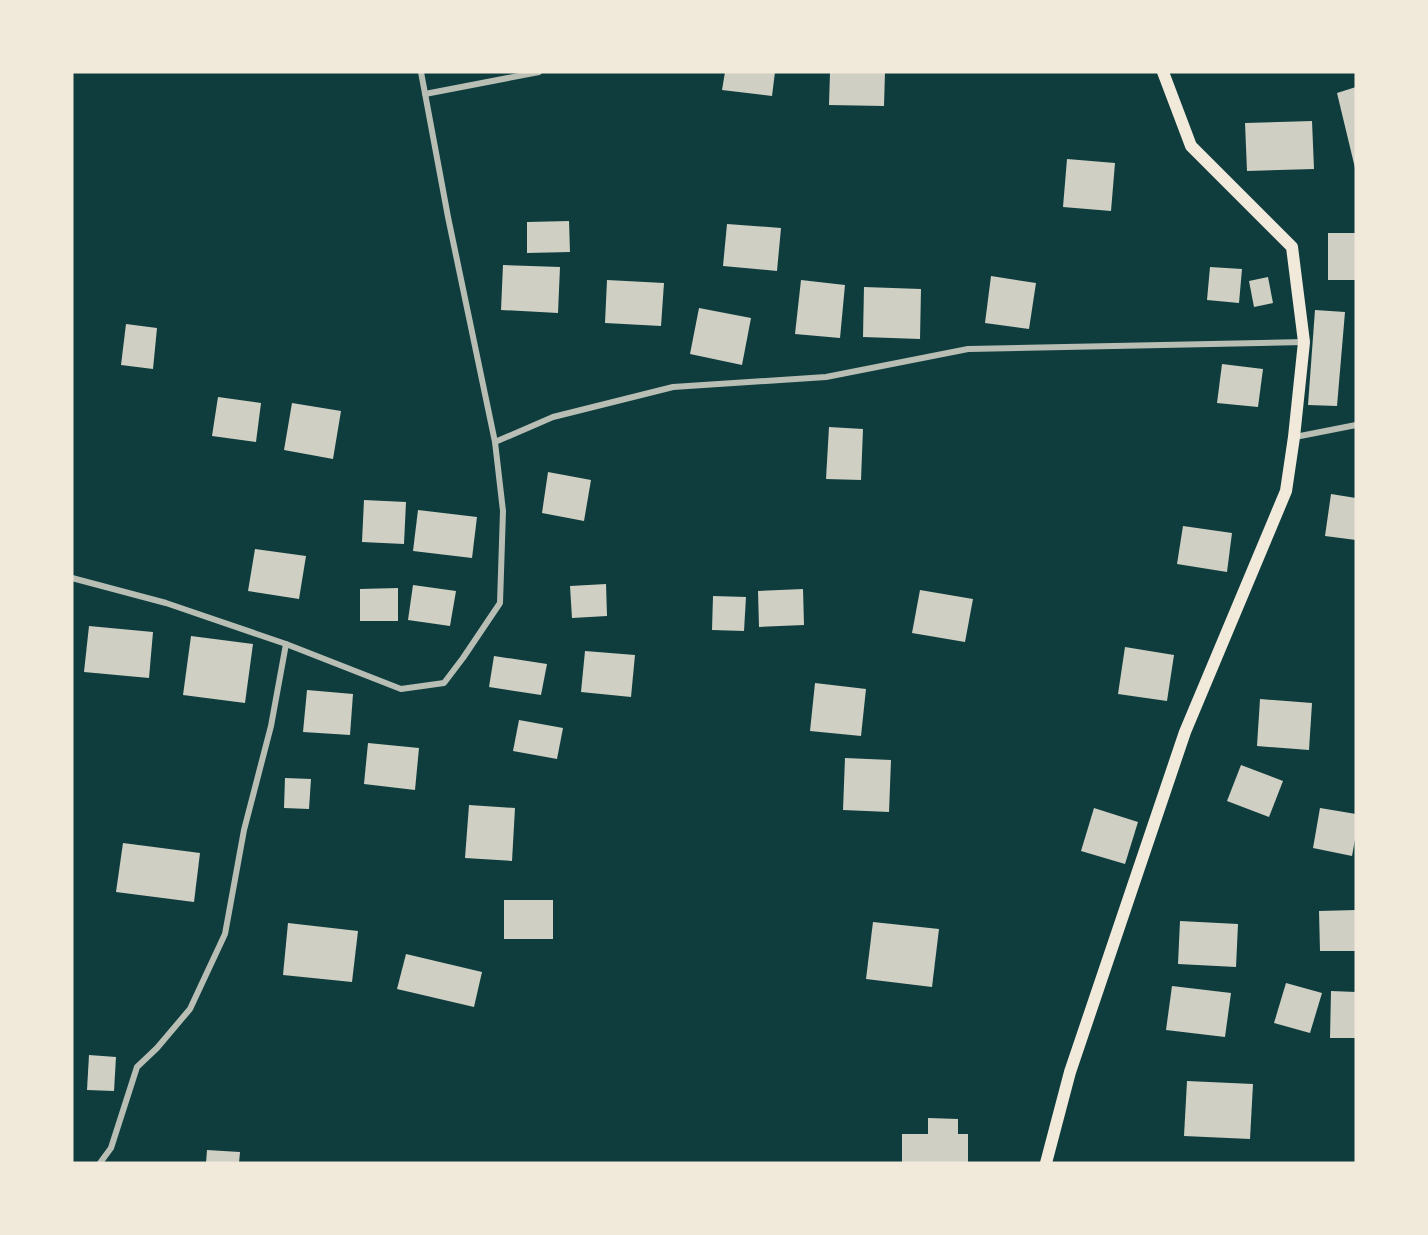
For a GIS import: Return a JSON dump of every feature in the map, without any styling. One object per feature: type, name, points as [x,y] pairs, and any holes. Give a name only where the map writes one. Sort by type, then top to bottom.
[{"type":"main road","points":[[1046,1163],[1070,1072],[1185,732],[1286,491],[1294,437],[1304,342],[1292,247],[1191,146],[1163,72]]},
{"type":"street","points":[[72,578],[166,603],[286,644],[400,689],[444,683],[463,658],[500,603],[503,511],[495,442],[448,217],[421,72]]},
{"type":"street","points":[[425,94],[539,72]]},
{"type":"street","points":[[495,442],[553,417],[673,387],[826,377],[969,349],[1304,342]]},
{"type":"street","points":[[1294,437],[1356,425]]},
{"type":"street","points":[[100,1163],[111,1148],[137,1067],[157,1048],[190,1009],[225,934],[244,830],[270,726],[286,644]]},
{"type":"building","points":[[725,72],[775,72],[772,96],[722,90]]},
{"type":"building","points":[[830,72],[885,72],[884,106],[829,105]]},
{"type":"building","points":[[1356,87],[1356,168],[1355,168],[1337,93]]},
{"type":"building","points":[[1312,121],[1314,169],[1247,171],[1245,123]]},
{"type":"building","points":[[1067,159],[1115,163],[1111,211],[1063,207]]},
{"type":"building","points":[[569,221],[570,252],[527,253],[527,222]]},
{"type":"building","points":[[727,224],[781,228],[777,271],[723,266]]},
{"type":"building","points":[[1328,233],[1356,233],[1356,280],[1328,280]]},
{"type":"building","points":[[503,265],[560,267],[558,313],[501,310]]},
{"type":"building","points":[[1210,267],[1242,269],[1239,303],[1207,300]]},
{"type":"building","points":[[991,276],[1036,283],[1029,329],[985,323]]},
{"type":"building","points":[[1268,277],[1273,303],[1254,307],[1249,281]]},
{"type":"building","points":[[607,280],[664,283],[661,326],[605,323]]},
{"type":"building","points":[[801,280],[845,285],[840,338],[795,334]]},
{"type":"building","points":[[864,287],[921,289],[920,339],[863,337]]},
{"type":"building","points":[[699,308],[751,318],[742,365],[690,354]]},
{"type":"building","points":[[1315,310],[1345,312],[1337,406],[1308,405]]},
{"type":"building","points":[[126,324],[157,328],[153,369],[121,365]]},
{"type":"building","points":[[1222,364],[1263,369],[1258,407],[1217,403]]},
{"type":"building","points":[[218,397],[261,403],[256,442],[212,436]]},
{"type":"building","points":[[292,403],[341,411],[333,459],[284,450]]},
{"type":"building","points":[[829,427],[863,429],[861,480],[826,479]]},
{"type":"building","points":[[548,472],[591,480],[584,521],[542,513]]},
{"type":"building","points":[[1331,494],[1356,498],[1356,540],[1325,536]]},
{"type":"building","points":[[364,500],[406,502],[404,544],[362,542]]},
{"type":"building","points":[[418,510],[477,517],[472,558],[413,551]]},
{"type":"building","points":[[1183,526],[1232,533],[1227,572],[1177,564]]},
{"type":"building","points":[[255,549],[306,556],[299,599],[248,591]]},
{"type":"building","points":[[606,584],[607,616],[572,618],[570,586]]},
{"type":"building","points":[[413,585],[456,591],[450,626],[408,620]]},
{"type":"building","points":[[398,588],[398,621],[360,621],[360,589]]},
{"type":"building","points":[[803,589],[804,625],[759,627],[758,591]]},
{"type":"building","points":[[920,590],[973,599],[965,642],[912,633]]},
{"type":"building","points":[[713,596],[746,597],[744,631],[712,630]]},
{"type":"building","points":[[89,626],[153,632],[149,678],[84,672]]},
{"type":"building","points":[[191,636],[253,644],[245,703],[183,695]]},
{"type":"building","points":[[1125,647],[1174,655],[1167,701],[1118,694]]},
{"type":"building","points":[[585,651],[635,655],[631,697],[581,692]]},
{"type":"building","points":[[494,656],[547,664],[541,695],[489,687]]},
{"type":"building","points":[[815,683],[866,689],[861,736],[810,731]]},
{"type":"building","points":[[307,690],[353,694],[350,735],[303,732]]},
{"type":"building","points":[[1260,699],[1312,703],[1309,750],[1257,746]]},
{"type":"building","points":[[519,720],[563,728],[557,759],[513,751]]},
{"type":"building","points":[[368,743],[419,748],[415,790],[364,784]]},
{"type":"building","points":[[845,758],[891,760],[889,812],[843,810]]},
{"type":"building","points":[[1241,765],[1283,781],[1269,817],[1227,801]]},
{"type":"building","points":[[285,778],[311,779],[309,809],[284,808]]},
{"type":"building","points":[[469,805],[515,808],[512,861],[465,858]]},
{"type":"building","points":[[1094,808],[1138,822],[1125,864],[1081,851]]},
{"type":"building","points":[[1320,808],[1356,814],[1356,834],[1352,856],[1313,848]]},
{"type":"building","points":[[123,843],[200,853],[194,902],[116,892]]},
{"type":"building","points":[[504,900],[553,900],[553,939],[504,939]]},
{"type":"building","points":[[1356,910],[1356,951],[1320,951],[1319,911]]},
{"type":"building","points":[[1180,921],[1238,924],[1236,967],[1178,964]]},
{"type":"building","points":[[873,922],[939,929],[932,987],[866,979]]},
{"type":"building","points":[[288,923],[358,931],[352,982],[283,975]]},
{"type":"building","points":[[406,954],[482,972],[474,1007],[397,989]]},
{"type":"building","points":[[1286,983],[1322,993],[1310,1033],[1274,1023]]},
{"type":"building","points":[[1172,986],[1231,993],[1225,1037],[1166,1030]]},
{"type":"building","points":[[1331,991],[1356,992],[1356,1038],[1330,1038]]},
{"type":"building","points":[[89,1055],[116,1057],[114,1091],[87,1090]]},
{"type":"building","points":[[1187,1081],[1253,1084],[1250,1139],[1184,1136]]},
{"type":"building","points":[[928,1118],[958,1119],[958,1134],[968,1134],[968,1163],[902,1163],[902,1134],[928,1134]]},
{"type":"building","points":[[207,1150],[240,1152],[239,1163],[206,1163]]}]
